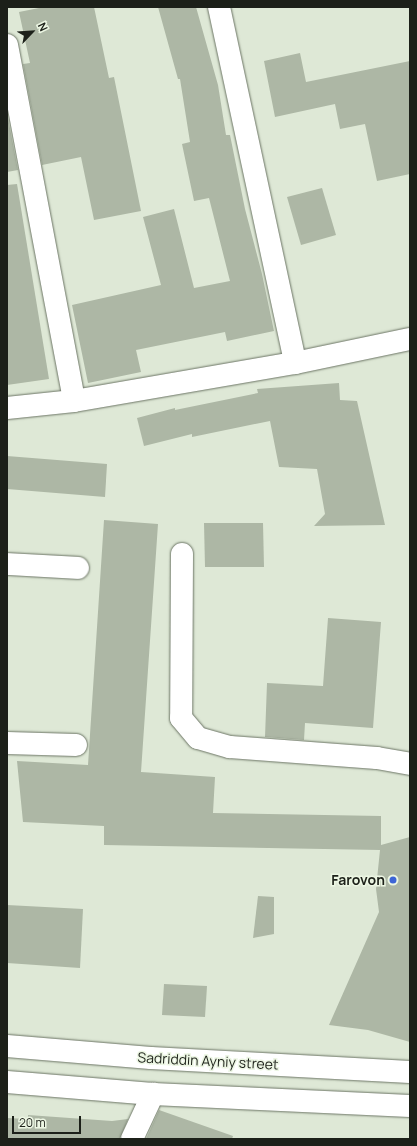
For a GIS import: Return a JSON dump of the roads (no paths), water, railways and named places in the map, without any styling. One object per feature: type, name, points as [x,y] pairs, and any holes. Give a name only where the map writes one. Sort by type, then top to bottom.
[{"type":"main road","points":[[219,7],[295,363]]},
{"type":"main road","points":[[7,45],[74,401]]},
{"type":"main road","points":[[7,408],[74,401],[295,363],[410,339]]},
{"type":"main road","points":[[182,554],[181,718],[198,738],[230,746],[377,758],[410,764]]},
{"type":"main road","points":[[7,564],[78,568]]},
{"type":"main road","points":[[7,743],[76,745]]},
{"type":"main road","name":"Sadriddin Ayniy street","points":[[7,1046],[159,1059],[410,1072]]},
{"type":"main road","points":[[7,1082],[152,1094],[410,1106]]},
{"type":"main road","points":[[132,1139],[152,1094]]},
{"type":"place","name":"Farovon","points":[[393,880]]}]
